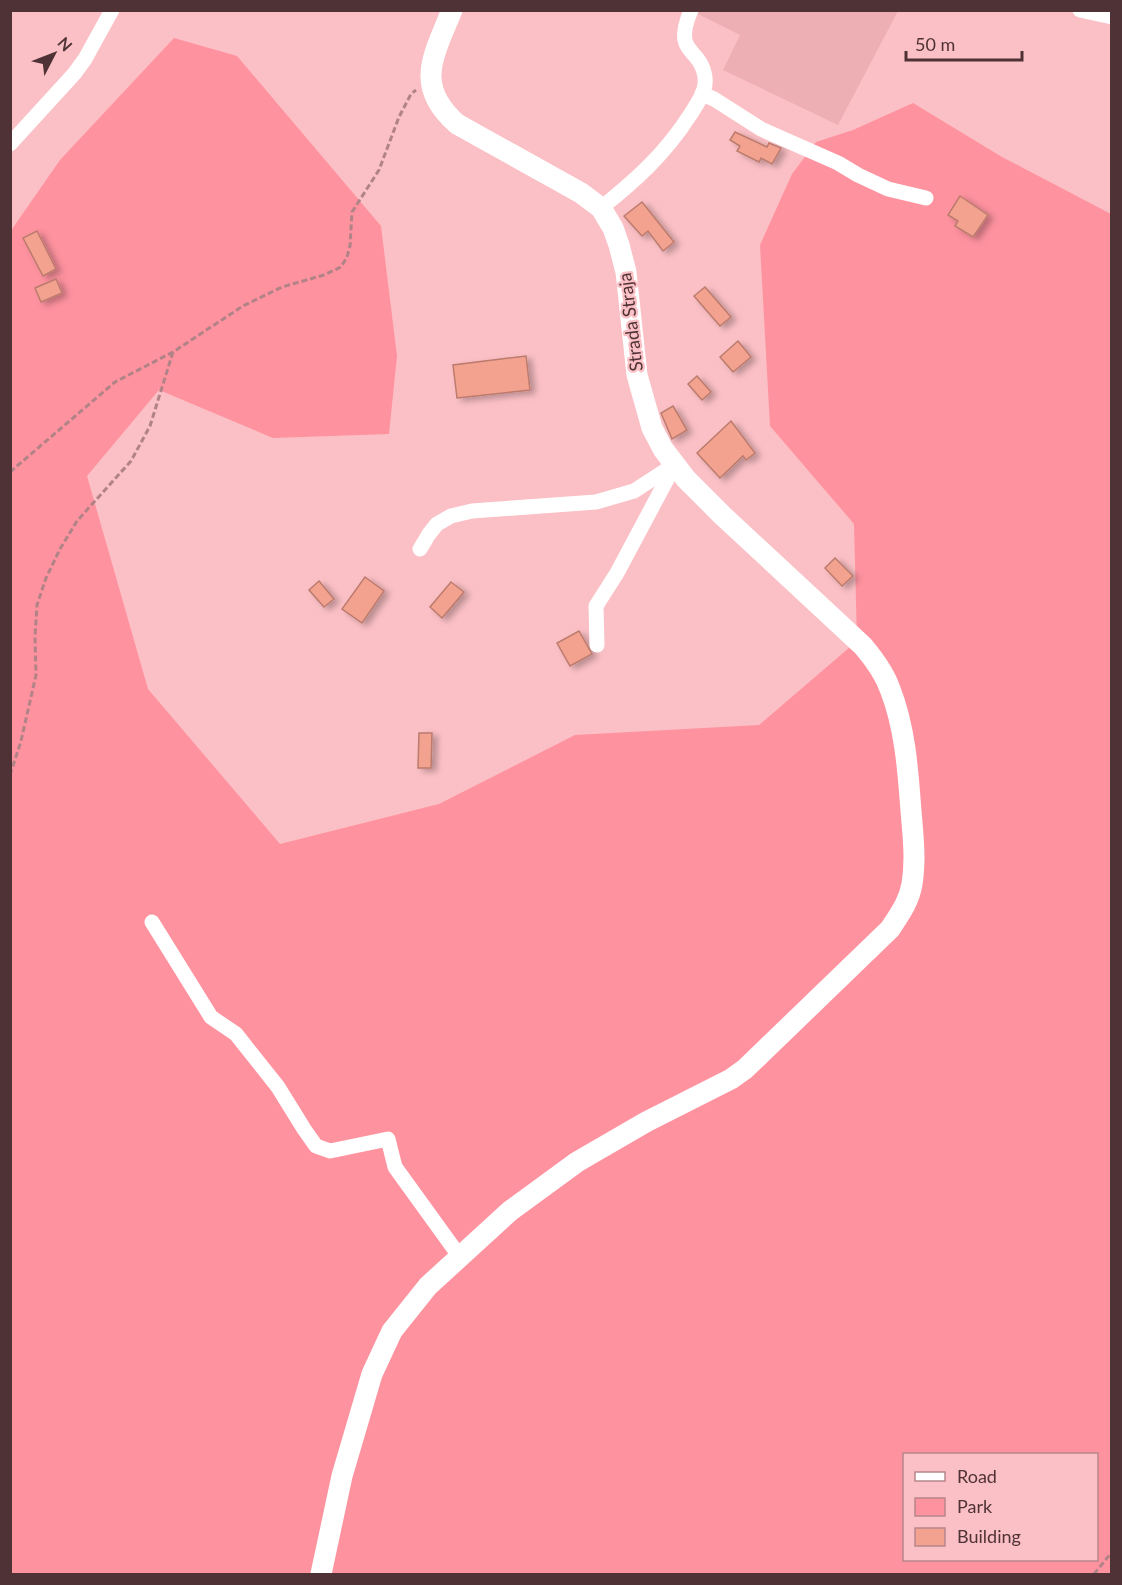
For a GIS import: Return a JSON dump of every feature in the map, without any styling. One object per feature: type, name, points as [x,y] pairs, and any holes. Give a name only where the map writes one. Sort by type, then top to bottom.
[{"type":"main road","points":[[430,81],[433,64],[453,10]]},
{"type":"main road","name":"Strada Straja","points":[[321,1575],[342,1476],[372,1374],[392,1331],[428,1286],[510,1210],[577,1162],[646,1122],[731,1079],[745,1069],[842,978],[890,929],[905,906],[912,885],[913,833],[909,776],[898,713],[882,672],[863,646],[722,515],[674,465],[652,428],[643,400],[637,375],[626,272],[613,228],[601,208],[581,192],[457,124],[444,113],[436,101],[430,81]]},
{"type":"street","points":[[10,144],[74,74],[112,10]]},
{"type":"street","points":[[601,208],[660,156],[680,131],[702,94],[705,76],[686,46],[684,36],[684,28],[691,10]]},
{"type":"street","points":[[1080,10],[1112,17]]},
{"type":"street","points":[[702,94],[714,99],[761,129],[888,189],[926,198]]},
{"type":"street","points":[[420,549],[437,524],[451,516],[472,511],[596,502],[634,490],[674,465]]},
{"type":"street","points":[[597,645],[596,606],[622,563],[674,465]]},
{"type":"street","points":[[152,922],[211,1017],[236,1034],[278,1087],[316,1146],[330,1151],[388,1139],[395,1167],[460,1257]]},
{"type":"path","points":[[10,472],[116,382],[174,352],[243,306],[282,287],[324,275],[341,267],[350,246],[352,212],[379,170],[399,117],[411,94],[430,81]]},
{"type":"path","points":[[10,775],[21,741],[36,675],[34,637],[37,604],[46,578],[77,521],[131,461],[150,426],[174,352]]},
{"type":"path","points":[[1094,1575],[1112,1552]]},
{"type":"shaded area","points":[[700,10],[898,11],[838,125],[723,70],[740,35],[698,14]]},
{"type":"green space","points":[[174,38],[237,56],[381,226],[397,356],[389,434],[273,438],[159,390],[87,476],[148,689],[280,844],[439,804],[575,735],[759,725],[857,641],[854,524],[770,426],[760,245],[792,174],[816,142],[853,130],[913,103],[1002,157],[1111,214],[1111,1574],[11,1574],[10,232],[60,160]]},
{"type":"building","points":[[735,132],[767,147],[769,143],[781,148],[772,164],[761,158],[759,162],[737,151],[740,146],[730,140]]},
{"type":"building","points":[[960,196],[988,215],[973,237],[955,226],[958,221],[948,215]]},
{"type":"building","points":[[642,202],[674,242],[663,251],[648,231],[642,236],[624,216]]},
{"type":"building","points":[[37,231],[56,269],[43,276],[23,238]]},
{"type":"building","points":[[56,279],[62,293],[41,302],[35,288]]},
{"type":"building","points":[[705,287],[731,317],[720,326],[694,296]]},
{"type":"building","points":[[738,341],[751,357],[733,372],[720,357]]},
{"type":"building","points":[[526,356],[530,390],[457,398],[453,365]]},
{"type":"building","points":[[697,376],[711,392],[702,400],[688,384]]},
{"type":"building","points":[[673,406],[687,430],[672,439],[661,413]]},
{"type":"building","points":[[731,421],[755,453],[746,460],[743,456],[720,478],[697,453]]},
{"type":"building","points":[[835,558],[853,576],[842,586],[825,568]]},
{"type":"building","points":[[365,577],[384,591],[362,623],[342,609]]},
{"type":"building","points":[[319,581],[334,599],[324,607],[309,590]]},
{"type":"building","points":[[451,582],[464,592],[442,618],[430,607]]},
{"type":"building","points":[[579,631],[592,654],[570,666],[557,643]]},
{"type":"building","points":[[419,733],[432,733],[431,768],[418,768]]}]
